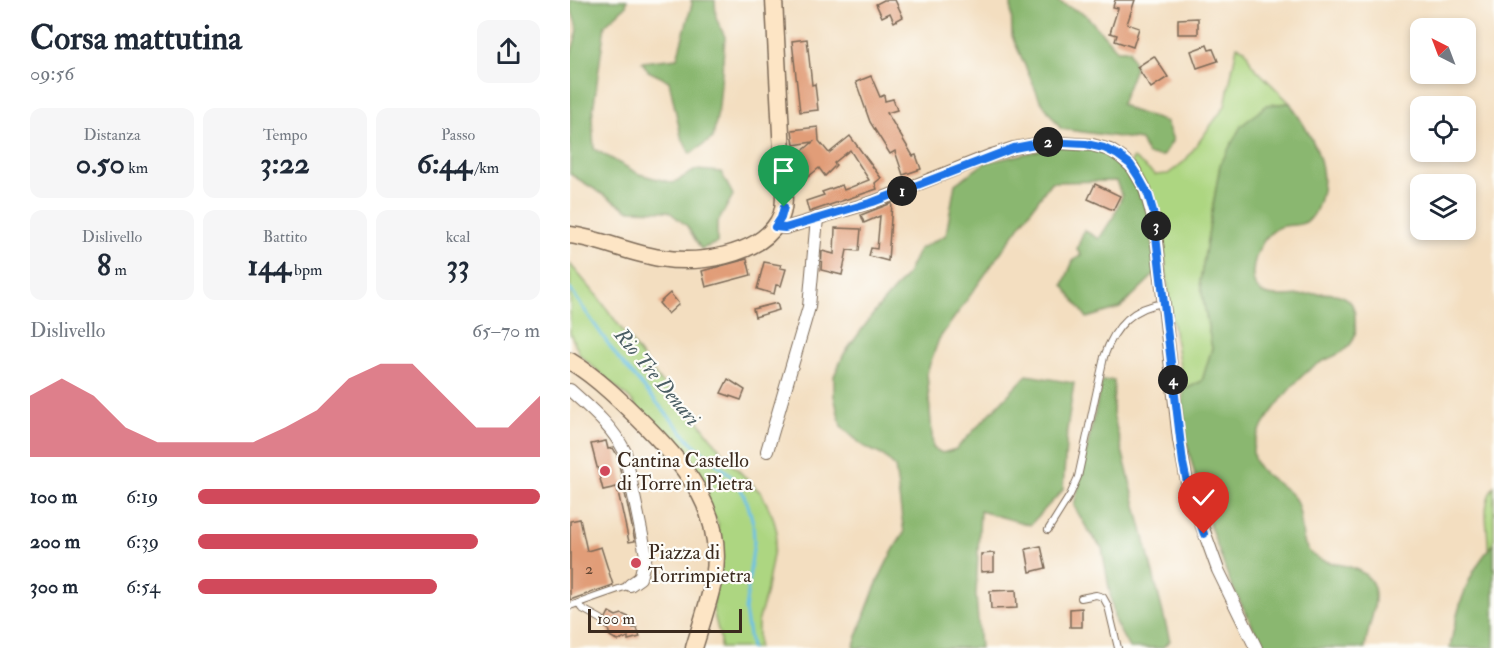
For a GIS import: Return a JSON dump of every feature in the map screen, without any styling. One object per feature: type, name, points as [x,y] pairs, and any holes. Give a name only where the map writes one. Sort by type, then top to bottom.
[{"type":"street","points":[[570,235],[658,258],[692,260],[742,250],[760,240],[775,227],[782,213],[784,191],[774,0]]},
{"type":"street","points":[[775,227],[785,228],[873,202],[1014,148],[1045,142],[1098,146],[1114,152],[1127,161],[1145,189],[1155,224],[1179,440],[1188,487],[1218,570],[1256,648]]},
{"type":"street","points":[[767,451],[809,307],[817,218]]},
{"type":"street","points":[[570,361],[628,408],[672,452],[686,469],[704,499],[713,532],[715,565],[711,593],[694,648]]},
{"type":"street","points":[[570,390],[606,423],[618,438],[625,452],[646,555],[640,578],[630,585]]},
{"type":"lane","points":[[1048,530],[1070,495],[1078,477],[1104,357],[1110,341],[1120,327],[1141,308],[1165,303]]},
{"type":"lane","points":[[570,606],[630,585]]},
{"type":"lane","points":[[1081,598],[1096,595],[1103,597],[1108,606],[1118,648]]},
{"type":"lane","points":[[579,604],[581,608],[601,619]]},
{"type":"green space","points":[[570,0],[627,0],[626,6],[605,25],[592,118],[594,149],[639,174],[673,183],[696,170],[721,172],[733,195],[717,224],[717,243],[701,249],[687,226],[668,211],[628,210],[570,174],[570,57],[578,30]]},
{"type":"green space","points":[[691,0],[715,0],[716,18],[725,37],[719,106],[713,138],[690,154],[681,136],[669,81],[648,71],[642,62],[677,58],[692,4]]},
{"type":"green space","points":[[1011,0],[1059,0],[1086,15],[1117,50],[1129,50],[1135,68],[1121,104],[1131,110],[1166,122],[1173,140],[1163,156],[1148,155],[1141,140],[1061,129],[1040,100],[1012,36]]},
{"type":"green space","points":[[1237,46],[1245,49],[1252,65],[1290,103],[1267,105],[1220,165],[1200,282],[1212,348],[1202,381],[1184,390],[1170,308],[1162,227],[1152,195],[1131,162],[1134,158],[1155,175],[1168,174],[1185,161],[1225,106]]},
{"type":"green space","points":[[1290,103],[1316,148],[1323,186],[1318,207],[1307,222],[1280,227],[1269,234],[1265,240],[1258,252],[1253,272],[1257,288],[1268,295],[1323,293],[1340,295],[1351,303],[1355,333],[1348,347],[1313,367],[1287,393],[1260,430],[1253,450],[1254,459],[1263,472],[1295,499],[1307,549],[1323,561],[1346,566],[1361,572],[1370,579],[1375,599],[1365,648],[1264,648],[1230,582],[1203,506],[1187,444],[1182,402],[1184,390],[1202,381],[1212,348],[1200,282],[1220,165],[1241,126],[1267,105]]},
{"type":"green space","points":[[1063,145],[1097,150],[1123,160],[1150,211],[1155,274],[1120,308],[1087,318],[1063,285],[1073,261],[1081,255],[1077,249],[1084,230],[1099,239],[1114,216],[1122,196],[1116,181],[1051,182],[939,339],[927,372],[933,448],[942,453],[956,449],[1027,375],[1074,383],[1067,430],[1063,490],[1030,525],[980,511],[976,595],[980,648],[853,648],[881,574],[904,533],[895,467],[884,456],[863,446],[841,426],[834,396],[834,376],[844,354],[877,309],[906,276],[919,249],[946,235],[955,184],[985,163]]},
{"type":"green space","points":[[570,264],[598,297],[660,381],[691,411],[727,459],[762,494],[777,532],[766,594],[758,623],[758,648],[720,648],[720,638],[713,610],[718,523],[633,402],[580,355],[570,333]]},
{"type":"green space","points":[[1114,380],[1113,414],[1170,641],[1162,648],[1129,648],[1115,622],[1102,548],[1089,532],[1074,506],[1102,381]]},
{"type":"green space","points":[[1494,486],[1494,544],[1488,550],[1486,509]]},
{"type":"green space","points":[[1494,544],[1494,648],[1450,648],[1464,592],[1477,566]]},
{"type":"building","points":[[884,0],[895,0],[903,17],[894,22],[890,13],[882,17],[876,4]]},
{"type":"building","points":[[1115,0],[1135,0],[1127,24],[1139,28],[1133,47],[1115,41],[1117,35],[1110,33],[1118,8],[1113,7]]},
{"type":"building","points":[[1198,18],[1198,34],[1178,34],[1178,19]]},
{"type":"building","points":[[807,39],[812,85],[815,84],[818,110],[800,112],[792,41]]},
{"type":"building","points":[[1207,45],[1209,50],[1213,49],[1218,61],[1197,68],[1191,51]]},
{"type":"building","points":[[1154,56],[1168,77],[1151,88],[1137,67]]},
{"type":"building","points":[[871,76],[880,97],[884,95],[885,101],[893,99],[897,110],[887,113],[913,156],[916,155],[921,169],[903,175],[895,151],[890,154],[870,122],[856,82]]},
{"type":"building","points":[[818,127],[819,141],[829,153],[850,136],[881,178],[875,183],[877,189],[809,212],[806,201],[824,195],[822,192],[842,185],[844,190],[869,180],[850,150],[834,163],[836,165],[825,176],[819,168],[797,186],[794,182],[793,159],[813,142],[794,145],[792,130]]},
{"type":"building","points":[[1095,184],[1120,196],[1113,210],[1088,199]]},
{"type":"building","points":[[892,203],[888,261],[869,256],[871,248],[877,249],[880,216],[864,223],[861,215]]},
{"type":"building","points":[[835,228],[861,229],[859,251],[847,250],[842,275],[821,270],[822,251],[834,254]]},
{"type":"building","points":[[747,259],[751,275],[706,287],[702,271]]},
{"type":"building","points":[[764,262],[781,265],[780,268],[786,269],[781,286],[776,285],[774,294],[757,289]]},
{"type":"building","points":[[670,293],[679,304],[668,314],[659,303]]},
{"type":"building","points":[[777,303],[779,310],[755,317],[753,309]]},
{"type":"building","points":[[728,379],[745,390],[741,400],[721,393]]},
{"type":"building","points":[[606,441],[608,449],[613,448],[617,455],[635,541],[629,542],[617,487],[603,490],[591,444]]},
{"type":"building","points":[[580,519],[587,551],[601,547],[613,585],[570,600],[570,521]]},
{"type":"building","points":[[1041,546],[1046,568],[1030,572],[1026,549]]},
{"type":"building","points":[[994,553],[994,571],[981,572],[981,554]]},
{"type":"building","points":[[1016,590],[1017,608],[991,609],[990,591]]},
{"type":"building","points":[[1082,608],[1082,627],[1070,627],[1070,609]]},
{"type":"building","points":[[609,612],[616,616],[622,614],[631,618],[633,628],[637,628],[640,637],[628,640],[628,637],[618,641],[610,636],[608,629],[602,626]]},
{"type":"waterway","name":"Rio Tre Denari","points":[[570,289],[618,358],[692,443],[729,474],[741,489],[753,523],[754,541],[745,610],[751,648]]},
{"type":"place","name":"Cantina Castello di Torre in Pietra","points":[[605,471]]},
{"type":"place","name":"Piazza di Torrimpietra","points":[[636,563]]},
{"type":"route","points":[[784,207],[775,227],[785,228],[856,208],[989,156],[1045,142],[1098,146],[1114,152],[1127,161],[1145,189],[1153,211],[1179,440],[1188,487],[1204,534]]}]
